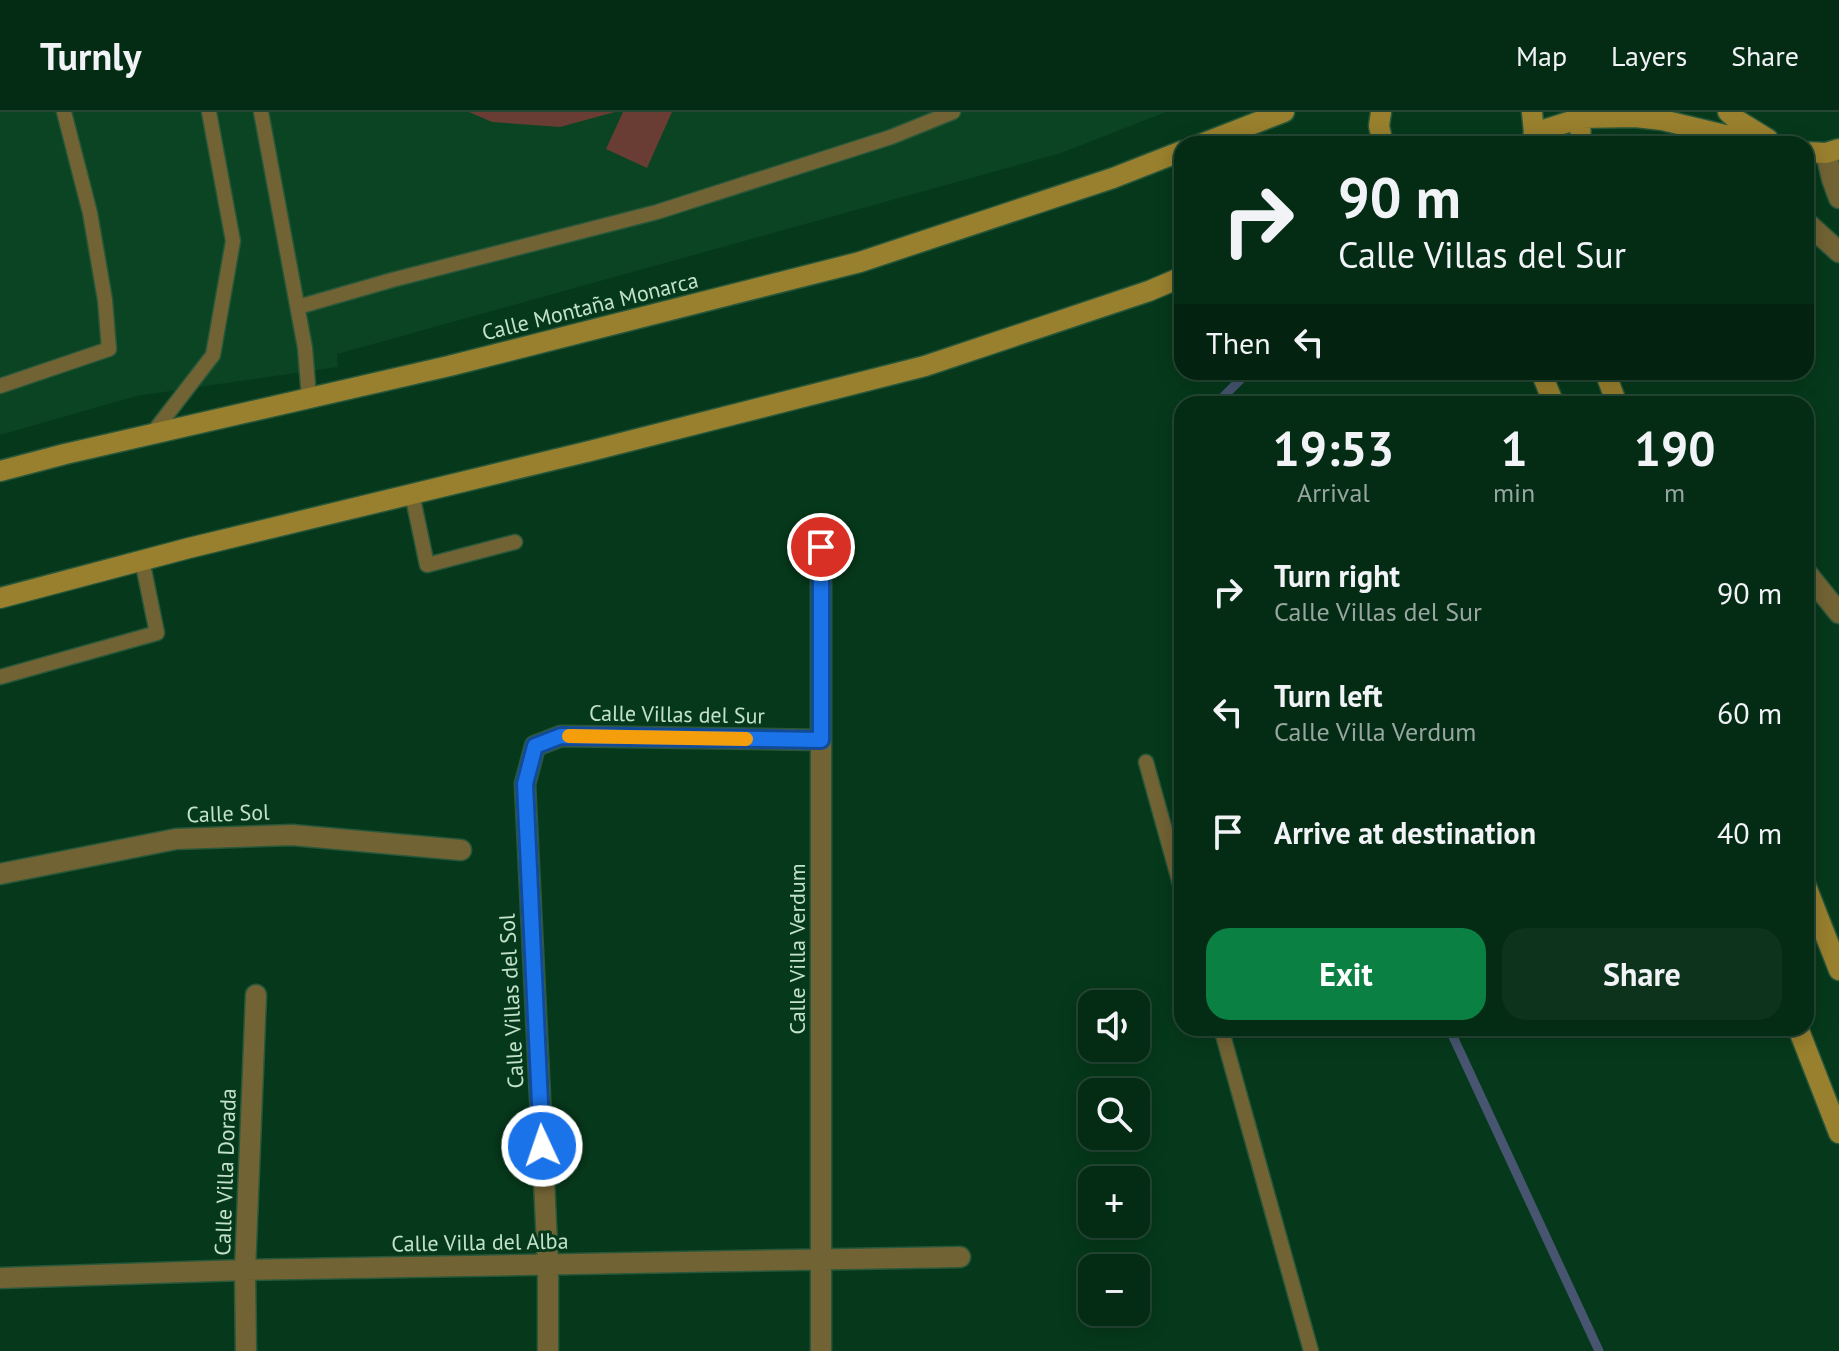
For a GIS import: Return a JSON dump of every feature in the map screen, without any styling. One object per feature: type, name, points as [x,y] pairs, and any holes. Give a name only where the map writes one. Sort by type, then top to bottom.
[{"type":"main road","points":[[1222,136],[1284,112]]},
{"type":"main road","points":[[1381,112],[1381,136]]},
{"type":"main road","points":[[1532,112],[1532,136]]},
{"type":"main road","points":[[1728,112],[1764,136]]},
{"type":"main road","points":[[1539,136],[1581,118],[1635,117],[1730,136]]},
{"type":"main road","points":[[1580,136],[1581,118]]},
{"type":"main road","name":"Calle Montaña Monarca","points":[[0,471],[449,366],[860,262],[1113,178],[1174,154]]},
{"type":"main road","points":[[0,598],[925,366],[1174,280]]},
{"type":"main road","points":[[1814,906],[1839,970]]},
{"type":"main road","points":[[1801,1036],[1839,1133]]},
{"type":"street","points":[[1689,126],[1704,136]]},
{"type":"street","points":[[1824,151],[1839,198]]},
{"type":"street","points":[[1814,229],[1839,252]]},
{"type":"street","name":"Calle Villa Verdum","points":[[821,547],[821,1351]]},
{"type":"street","points":[[1814,582],[1839,613]]},
{"type":"street","name":"Calle Villas del Sur","points":[[535,746],[561,736],[821,740]]},
{"type":"street","name":"Calle Villas del Sol","points":[[535,746],[525,784],[548,1265],[548,1351]]},
{"type":"street","name":"Calle Sol","points":[[0,874],[176,839],[292,835],[461,850]]},
{"type":"street","name":"Calle Villa Dorada","points":[[246,1351],[245,1270],[256,995]]},
{"type":"street","name":"Calle Villa del Alba","points":[[0,1278],[245,1270],[960,1257]]},
{"type":"lane","points":[[0,386],[109,349],[105,300],[90,213],[64,112]]},
{"type":"lane","points":[[152,434],[213,355],[216,341],[233,241],[209,112]]},
{"type":"lane","points":[[261,112],[305,348],[309,398]]},
{"type":"lane","points":[[298,307],[657,212],[891,137],[953,112]]},
{"type":"lane","points":[[412,494],[427,565],[515,542]]},
{"type":"lane","points":[[0,677],[157,633],[142,560]]},
{"type":"lane","points":[[1146,762],[1174,862]]},
{"type":"lane","points":[[1223,1036],[1311,1351]]},
{"type":"shaded area","points":[[0,112],[1166,112],[1061,153],[337,354],[338,367],[136,396],[0,435]]},
{"type":"shaded area","points":[[469,112],[615,112],[560,127],[492,122]]},
{"type":"shaded area","points":[[623,112],[672,112],[647,168],[606,149]]},
{"type":"waterway","points":[[1224,396],[1240,380]]},
{"type":"waterway","points":[[1453,1036],[1599,1351]]},
{"type":"slow traffic","points":[[569,736],[746,739]]},
{"type":"route","points":[[542,1146],[525,784],[535,746],[561,736],[821,740],[821,547]]}]
